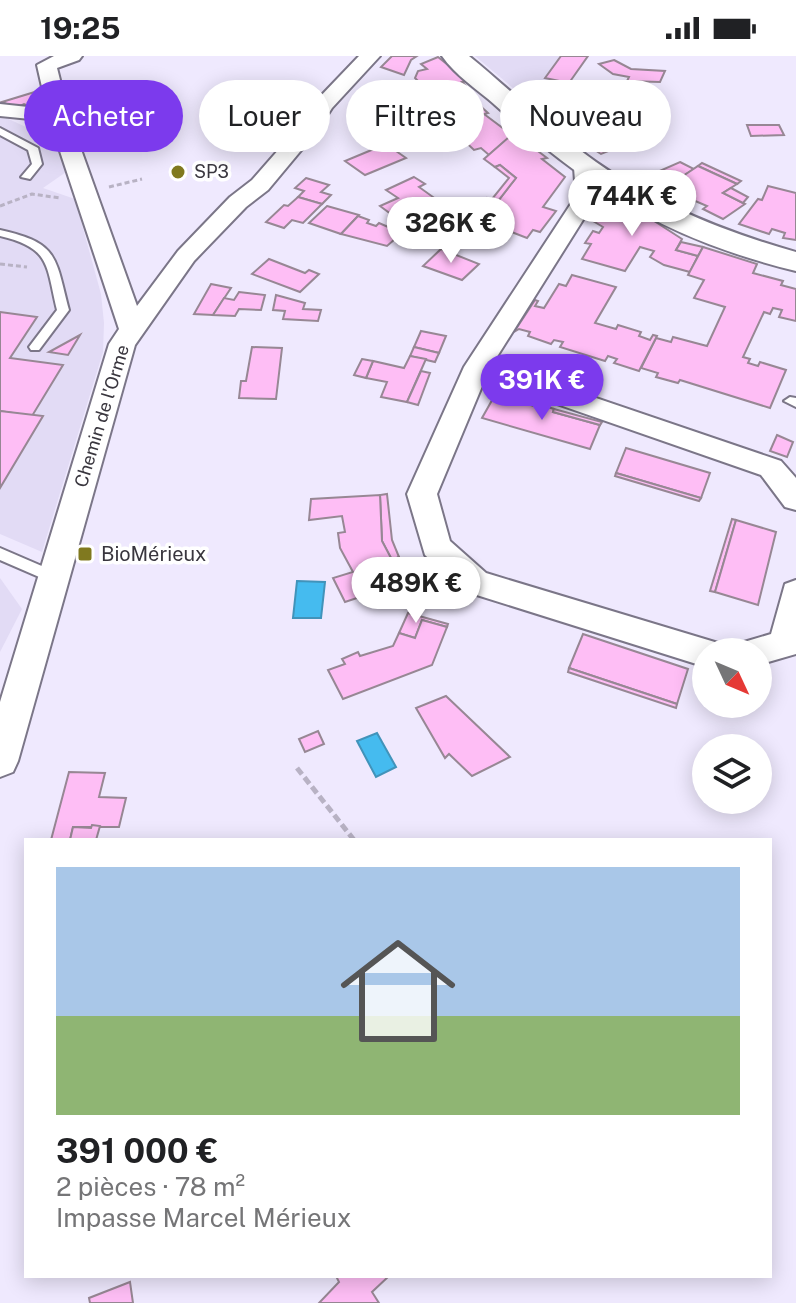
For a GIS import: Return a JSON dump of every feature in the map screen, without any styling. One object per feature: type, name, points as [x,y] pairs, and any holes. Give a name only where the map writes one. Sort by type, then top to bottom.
[{"type":"main road","points":[[454,56],[585,167],[696,231],[796,262]]},
{"type":"street","points":[[51,80],[47,65],[72,56]]},
{"type":"street","name":"Chemin de l'Orme","points":[[0,761],[122,344],[186,256],[260,185],[311,126],[323,105],[370,56]]},
{"type":"street","points":[[0,110],[24,112]]},
{"type":"street","points":[[71,152],[132,329]]},
{"type":"street","points":[[585,167],[587,196],[477,367],[422,494],[436,547],[475,582],[692,649]]},
{"type":"street","points":[[477,367],[771,468],[796,499]]},
{"type":"street","points":[[772,648],[785,644],[796,593]]},
{"type":"lane","points":[[0,131],[33,148],[37,164],[26,177]]},
{"type":"lane","points":[[0,233],[38,243],[47,252],[63,310],[35,347]]},
{"type":"lane","points":[[0,554],[53,577]]},
{"type":"path","points":[[297,768],[352,838]]},
{"type":"shaded area","points":[[475,56],[588,56],[572,80],[503,80]]},
{"type":"shaded area","points":[[0,115],[24,126],[24,152],[59,152],[66,172],[43,188],[75,199],[101,294],[104,323],[103,352],[42,552],[0,534]]},
{"type":"shaded area","points":[[0,578],[22,609],[0,652]]},
{"type":"water","points":[[297,581],[325,582],[321,618],[293,618]]},
{"type":"water","points":[[377,733],[396,767],[376,777],[357,741]]},
{"type":"building","points":[[392,56],[417,56],[411,60],[404,75],[381,67]]},
{"type":"building","points":[[561,56],[588,56],[571,80],[545,78]]},
{"type":"building","points":[[438,57],[467,80],[417,80],[418,71],[427,69],[421,64]]},
{"type":"building","points":[[614,60],[631,69],[665,71],[661,80],[628,80],[629,77],[613,74],[599,64]]},
{"type":"building","points":[[24,95],[24,104],[16,108],[2,102]]},
{"type":"building","points":[[484,114],[500,126],[500,145],[489,155],[484,151]]},
{"type":"building","points":[[747,125],[779,125],[784,135],[751,136]]},
{"type":"building","points":[[500,145],[500,152],[539,152],[547,158],[542,159],[565,177],[543,207],[556,211],[540,232],[533,230],[527,238],[488,223],[485,226],[461,219],[473,204],[480,206],[487,198],[498,201],[516,178],[500,165],[495,167],[484,159]]},
{"type":"building","points":[[367,152],[397,152],[406,158],[365,175],[345,161]]},
{"type":"building","points":[[680,162],[694,169],[668,186],[648,176]]},
{"type":"building","points":[[702,163],[741,181],[737,184],[698,166]]},
{"type":"building","points":[[500,165],[516,178],[498,201],[492,199],[509,178],[495,167]]},
{"type":"building","points":[[698,166],[737,184],[723,193],[745,204],[723,219],[703,209],[707,206],[665,188]]},
{"type":"building","points":[[414,177],[425,184],[419,187],[433,197],[395,217],[380,206],[398,198],[386,190]]},
{"type":"building","points":[[306,178],[329,185],[321,192],[331,195],[322,204],[298,197],[304,191],[295,188]]},
{"type":"building","points":[[768,186],[796,193],[796,240],[783,238],[785,233],[772,229],[769,234],[739,224],[758,199],[762,200]]},
{"type":"building","points":[[731,188],[748,197],[743,203],[723,193]]},
{"type":"building","points":[[298,197],[322,204],[303,223],[292,220],[284,228],[266,222],[284,205],[288,206]]},
{"type":"building","points":[[617,197],[682,239],[676,250],[698,256],[690,272],[664,265],[650,257],[654,251],[640,247],[625,271],[582,259],[591,244],[585,243],[593,231],[599,233],[603,227],[588,218],[600,201],[607,202]]},
{"type":"building","points":[[327,206],[359,215],[341,234],[309,223]]},
{"type":"building","points":[[358,216],[369,220],[367,223],[376,226],[379,223],[402,233],[387,246],[341,234]]},
{"type":"building","points":[[681,242],[703,247],[698,256],[676,250]]},
{"type":"building","points":[[703,247],[757,264],[753,273],[783,281],[781,285],[796,289],[796,321],[779,317],[782,310],[773,308],[770,314],[764,312],[743,357],[750,359],[748,363],[758,366],[760,362],[786,370],[770,408],[680,380],[678,383],[656,377],[658,373],[641,368],[656,338],[671,342],[673,337],[707,346],[725,307],[694,298],[704,280],[688,275]]},
{"type":"building","points":[[441,249],[479,264],[462,280],[423,266]]},
{"type":"building","points":[[269,259],[305,273],[309,270],[319,274],[300,292],[252,274]]},
{"type":"building","points":[[572,275],[616,287],[595,323],[616,329],[618,325],[641,332],[639,336],[650,340],[653,335],[657,336],[639,371],[614,363],[617,359],[608,356],[605,361],[560,347],[563,342],[554,340],[551,344],[528,336],[530,332],[519,329],[514,332],[535,300],[538,301],[535,306],[544,308],[559,284],[566,286]]},
{"type":"building","points":[[211,284],[231,288],[213,315],[194,314]]},
{"type":"building","points":[[239,292],[265,295],[261,310],[239,309],[235,316],[213,315],[224,298],[234,300]]},
{"type":"building","points":[[276,295],[305,303],[303,309],[321,310],[318,321],[283,319],[285,311],[273,310]]},
{"type":"building","points":[[0,312],[37,317],[10,358],[63,365],[32,416],[0,411]]},
{"type":"building","points":[[421,331],[446,336],[439,353],[414,347]]},
{"type":"building","points":[[80,335],[68,355],[49,352]]},
{"type":"building","points":[[252,347],[282,348],[276,399],[239,398],[241,381],[246,381]]},
{"type":"building","points":[[414,347],[439,353],[435,362],[410,356]]},
{"type":"building","points":[[410,356],[426,359],[407,402],[381,397],[387,382],[366,378],[373,361],[404,368]]},
{"type":"building","points":[[362,359],[373,361],[366,378],[354,375]]},
{"type":"building","points":[[421,371],[430,373],[418,405],[407,402]]},
{"type":"building","points":[[496,392],[542,405],[541,408],[495,395]]},
{"type":"building","points":[[495,395],[541,408],[542,405],[554,409],[553,412],[600,425],[590,449],[482,418]]},
{"type":"building","points":[[554,409],[602,422],[600,425],[553,412]]},
{"type":"building","points":[[0,411],[43,416],[0,488]]},
{"type":"building","points":[[777,435],[793,442],[787,457],[770,451]]},
{"type":"building","points":[[626,448],[710,473],[701,498],[616,473]]},
{"type":"building","points":[[616,473],[701,498],[699,501],[615,476]]},
{"type":"building","points":[[387,494],[392,540],[399,557],[392,560],[382,541],[380,495]]},
{"type":"building","points":[[380,495],[382,541],[392,560],[399,557],[411,580],[345,602],[333,578],[353,572],[340,548],[338,533],[345,532],[342,516],[309,520],[311,499]]},
{"type":"building","points":[[732,519],[736,520],[715,592],[710,591]]},
{"type":"building","points":[[736,520],[776,532],[758,605],[715,592]]},
{"type":"building","points":[[408,613],[448,624],[447,627],[422,620],[415,638],[399,633]]},
{"type":"building","points":[[422,620],[447,627],[432,665],[343,699],[328,670],[345,664],[342,659],[358,652],[360,656],[393,646],[399,633],[415,638]]},
{"type":"building","points":[[583,634],[688,669],[677,704],[569,668]]},
{"type":"building","points":[[569,668],[677,704],[676,708],[568,672]]},
{"type":"building","points":[[446,696],[510,757],[472,776],[449,754],[445,758],[416,708]]},
{"type":"building","points":[[318,731],[324,744],[305,752],[299,739]]},
{"type":"building","points":[[69,772],[105,773],[99,797],[126,798],[119,827],[73,827],[70,838],[52,838]]},
{"type":"building","points":[[92,825],[100,826],[97,838],[70,838],[73,827],[91,828]]},
{"type":"building","points":[[337,1278],[387,1278],[372,1292],[379,1303],[319,1303],[339,1282]]},
{"type":"building","points":[[130,1282],[133,1303],[90,1303],[89,1298]]},
{"type":"place","name":"SP3","points":[[178,172]]},
{"type":"place","name":"BioMérieux","points":[[85,554]]}]
